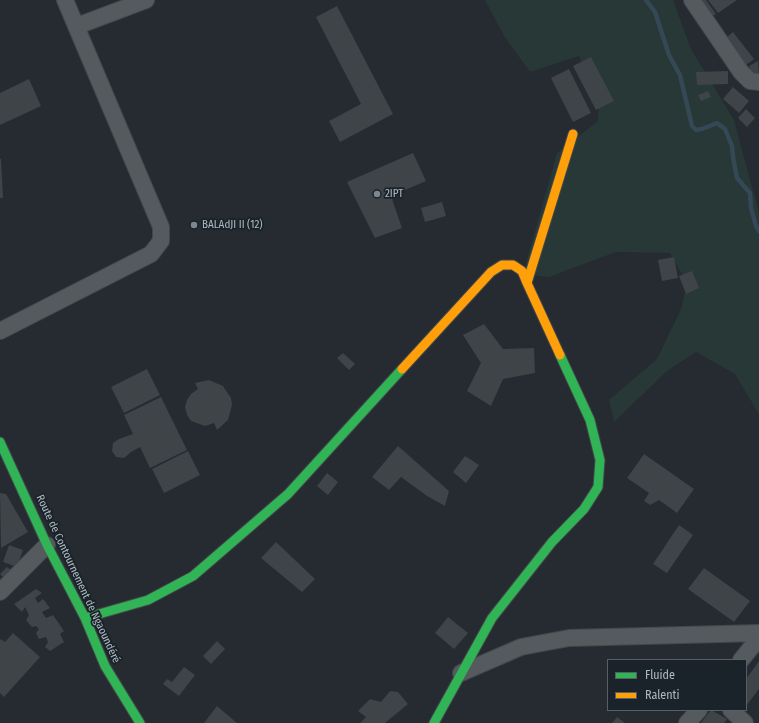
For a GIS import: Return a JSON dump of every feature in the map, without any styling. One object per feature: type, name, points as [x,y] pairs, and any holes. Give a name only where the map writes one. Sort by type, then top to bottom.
[{"type":"street","points":[[0,332],[151,254],[161,241],[161,227],[65,0]]},
{"type":"street","points":[[77,26],[146,0]]},
{"type":"street","points":[[692,0],[741,72],[750,81],[759,82]]},
{"type":"street","points":[[527,283],[573,134]]},
{"type":"street","points":[[85,618],[148,600],[193,576],[288,494],[491,272],[502,265],[514,265],[522,272],[590,420],[600,460],[598,487],[584,509],[552,542],[492,618],[434,723]]},
{"type":"street","name":"Route de Contournement de Ngaoundéré","points":[[0,442],[6,470],[85,618],[105,666],[140,723]]},
{"type":"street","points":[[0,592],[47,545]]},
{"type":"street","points":[[461,673],[521,647],[569,638],[759,633]]},
{"type":"street","points":[[742,659],[759,638]]},
{"type":"street","points":[[687,723],[698,711]]},
{"type":"street","points":[[732,711],[745,723]]},
{"type":"shaded area","points":[[485,0],[673,0],[691,49],[734,120],[759,213],[759,414],[735,374],[696,352],[668,370],[614,422],[609,400],[657,359],[681,309],[687,283],[670,253],[616,252],[549,277],[523,274],[557,153],[598,121],[599,105],[579,56],[530,72],[504,36]]},
{"type":"building","points":[[706,0],[716,14],[710,18],[700,2]]},
{"type":"building","points":[[708,0],[737,0],[718,13]]},
{"type":"building","points":[[337,6],[393,114],[340,142],[329,121],[361,104],[316,17]]},
{"type":"building","points":[[733,32],[754,59],[746,65],[726,38]]},
{"type":"building","points":[[591,57],[614,101],[596,110],[573,66]]},
{"type":"building","points":[[758,61],[759,76],[755,78],[749,66]]},
{"type":"building","points":[[569,69],[591,113],[573,122],[551,78]]},
{"type":"building","points":[[728,71],[728,84],[697,85],[696,72]]},
{"type":"building","points":[[29,79],[41,106],[0,125],[0,93]]},
{"type":"building","points":[[733,87],[749,101],[739,113],[723,99]]},
{"type":"building","points":[[708,91],[711,97],[701,101],[698,95]]},
{"type":"building","points":[[746,109],[755,118],[747,127],[738,118]]},
{"type":"building","points":[[413,153],[426,181],[391,196],[402,228],[375,238],[347,182]]},
{"type":"building","points":[[1,159],[3,198],[0,198]]},
{"type":"building","points":[[442,202],[446,216],[425,222],[421,208]]},
{"type":"building","points":[[674,257],[678,278],[662,281],[658,260]]},
{"type":"building","points":[[692,271],[699,288],[686,294],[679,276]]},
{"type":"building","points":[[484,324],[503,349],[534,348],[535,373],[503,379],[491,406],[467,391],[481,363],[463,335]]},
{"type":"building","points":[[343,353],[355,364],[349,370],[337,358]]},
{"type":"building","points":[[147,369],[160,395],[124,413],[111,387]]},
{"type":"building","points":[[209,380],[223,386],[231,398],[232,405],[228,420],[217,430],[214,423],[205,426],[191,421],[187,415],[185,407],[191,394],[198,389],[195,383]]},
{"type":"building","points":[[161,397],[187,450],[150,468],[140,447],[124,458],[116,457],[112,451],[113,443],[133,434],[124,415]]},
{"type":"building","points":[[398,446],[449,491],[445,506],[427,496],[401,477],[389,490],[372,477]]},
{"type":"building","points":[[188,451],[200,475],[164,493],[152,469]]},
{"type":"building","points":[[644,454],[694,489],[677,513],[659,500],[650,505],[644,501],[649,493],[627,478]]},
{"type":"building","points":[[465,456],[479,465],[466,483],[453,472]]},
{"type":"building","points":[[327,473],[338,482],[328,495],[317,486]]},
{"type":"building","points":[[0,493],[6,494],[28,532],[1,548]]},
{"type":"building","points":[[679,525],[693,535],[667,573],[653,564]]},
{"type":"building","points":[[276,542],[315,579],[302,592],[261,558]]},
{"type":"building","points":[[9,545],[23,550],[17,567],[3,562]]},
{"type":"building","points":[[7,567],[14,573],[7,581],[0,574]]},
{"type":"building","points":[[704,568],[750,601],[734,622],[688,589]]},
{"type":"building","points":[[36,589],[42,593],[35,598],[38,603],[43,599],[50,608],[42,612],[46,618],[53,615],[64,631],[60,634],[64,642],[50,651],[45,647],[48,642],[46,637],[39,639],[36,633],[39,629],[36,626],[32,627],[26,620],[29,615],[25,607],[22,612],[14,604]]},
{"type":"building","points":[[448,617],[468,633],[454,649],[435,633]]},
{"type":"building","points":[[13,633],[40,657],[4,697],[0,693],[0,640],[1,639],[5,642]]},
{"type":"building","points":[[217,641],[225,649],[211,664],[203,656]]},
{"type":"building","points":[[759,661],[759,689],[747,705],[747,678]]},
{"type":"building","points":[[184,667],[195,675],[179,696],[163,684],[167,679],[172,682]]},
{"type":"building","points":[[390,691],[398,692],[408,704],[385,723],[360,723],[366,717],[358,711],[370,699],[381,702]]},
{"type":"building","points":[[217,706],[237,723],[204,723]]},
{"type":"building","points":[[710,711],[727,719],[724,723],[701,723]]},
{"type":"building","points":[[617,717],[625,723],[612,723]]},
{"type":"waterway","points":[[646,0],[655,12],[669,55],[680,75],[692,126],[696,130],[717,123],[725,129],[732,146],[737,178],[750,193],[751,208],[759,231]]},
{"type":"traffic: fast","points":[[434,723],[492,618],[552,542],[584,509],[598,487],[600,460],[590,420],[560,355]]},
{"type":"traffic: fast","points":[[85,618],[148,600],[193,576],[288,494],[402,369]]},
{"type":"traffic: fast","points":[[0,442],[47,545],[85,618],[105,666],[140,723]]},
{"type":"traffic: slow","points":[[560,355],[527,283],[573,134]]},
{"type":"traffic: slow","points":[[402,369],[491,272],[502,265],[513,265],[522,271],[527,283]]},
{"type":"place","name":"2IPT","points":[[377,194]]},
{"type":"place","name":"BALAdJI II (12)","points":[[194,225]]}]
